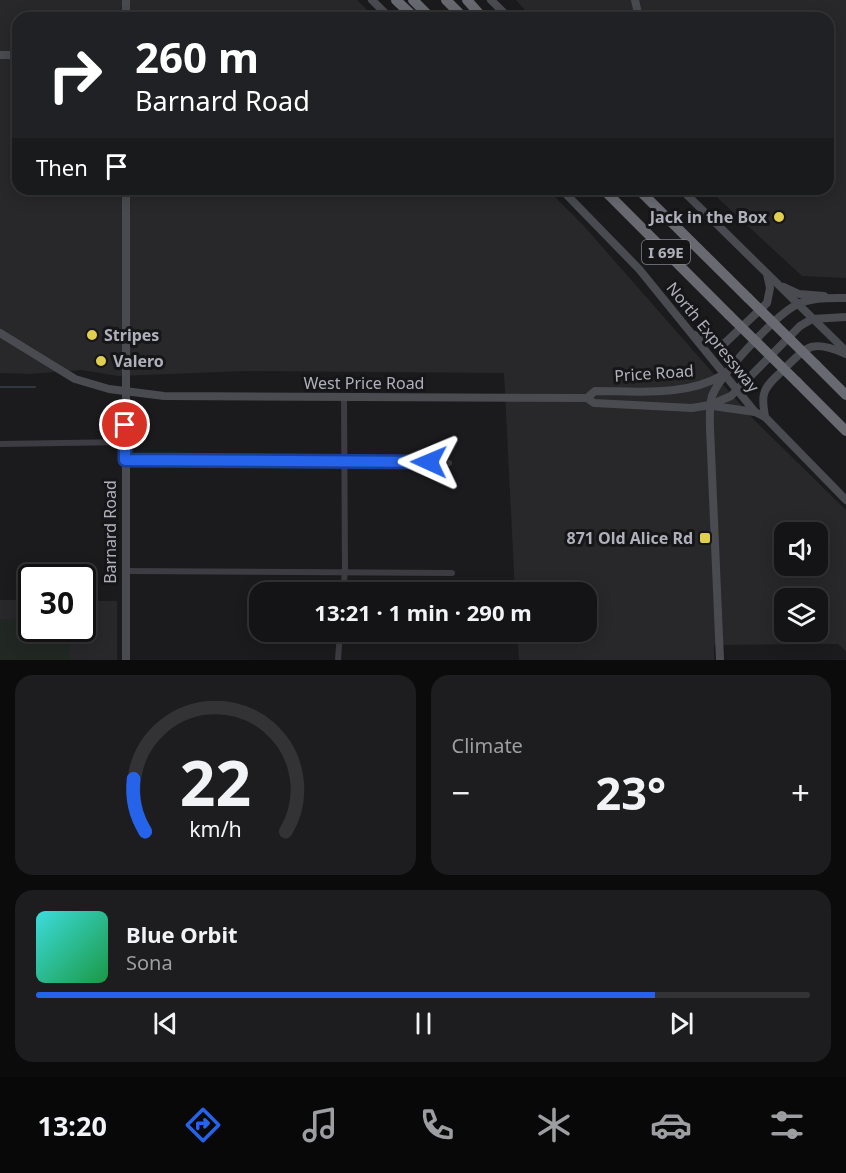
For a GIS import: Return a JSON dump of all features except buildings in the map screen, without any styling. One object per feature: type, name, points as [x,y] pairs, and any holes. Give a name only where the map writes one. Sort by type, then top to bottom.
[{"type":"highway","points":[[396,0],[409,12]]},
{"type":"highway","points":[[413,0],[425,12]]},
{"type":"highway","points":[[446,0],[458,12]]},
{"type":"highway","points":[[467,0],[478,12]]},
{"type":"highway","name":"North Expressway","points":[[609,195],[846,431]]},
{"type":"highway","name":"I 69E","points":[[644,195],[846,395]]},
{"type":"main road","points":[[372,0],[384,12]]},
{"type":"main road","points":[[491,0],[503,12]]},
{"type":"main road","name":"Barnard Road","points":[[126,195],[126,660]]},
{"type":"main road","name":"North Expressway","points":[[567,195],[639,269],[755,412],[765,417],[846,500]]},
{"type":"main road","points":[[687,195],[846,353]]},
{"type":"main road","points":[[687,330],[709,344],[725,343],[767,303],[770,288],[767,274]]},
{"type":"main road","points":[[779,284],[799,294],[845,298]]},
{"type":"main road","points":[[720,660],[710,405],[713,394],[723,375],[781,314],[797,304],[845,298]]},
{"type":"main road","points":[[812,319],[846,317]]},
{"type":"main road","name":"West Price Road","points":[[0,333],[75,379],[125,392],[164,396],[587,398],[594,403],[692,408],[710,405],[725,399],[737,390],[801,326],[812,319]]},
{"type":"main road","points":[[765,417],[763,395],[769,384],[806,348],[828,346],[846,353]]},
{"type":"main road","name":"Price Road","points":[[587,398],[595,391],[692,388],[723,375]]},
{"type":"main road","points":[[710,405],[755,412]]},
{"type":"street","points":[[344,582],[345,398]]},
{"type":"street","points":[[0,444],[126,442]]},
{"type":"street","points":[[125,460],[345,460],[449,463]]},
{"type":"street","points":[[125,571],[452,573]]},
{"type":"street","points":[[338,660],[339,642]]},
{"type":"shaded area","points":[[0,0],[357,0],[369,12],[12,12],[12,195],[553,195],[583,225],[756,422],[846,510],[846,651],[838,644],[714,645],[714,660],[519,660],[518,642],[597,642],[597,582],[514,582],[504,373],[245,371],[118,376],[82,370],[28,374],[0,373]]},
{"type":"shaded area","points":[[516,0],[846,0],[846,278],[802,276],[714,195],[834,195],[834,12],[527,12]]},
{"type":"shaded area","points":[[0,600],[18,600],[18,642],[96,642],[96,601],[117,601],[117,660],[0,660]]},
{"type":"shaded area","points":[[0,619],[18,619],[18,642],[69,642],[69,660],[0,660]]},
{"type":"waterway","points":[[0,387],[35,387]]},
{"type":"place","name":"Jack in the Box","points":[[779,217]]},
{"type":"place","name":"Stripes","points":[[92,335]]},
{"type":"place","name":"Valero","points":[[101,361]]},
{"type":"place","name":"871 Old Alice Rd","points":[[705,538]]},
{"type":"route","points":[[125,425],[125,460],[429,462]]}]
